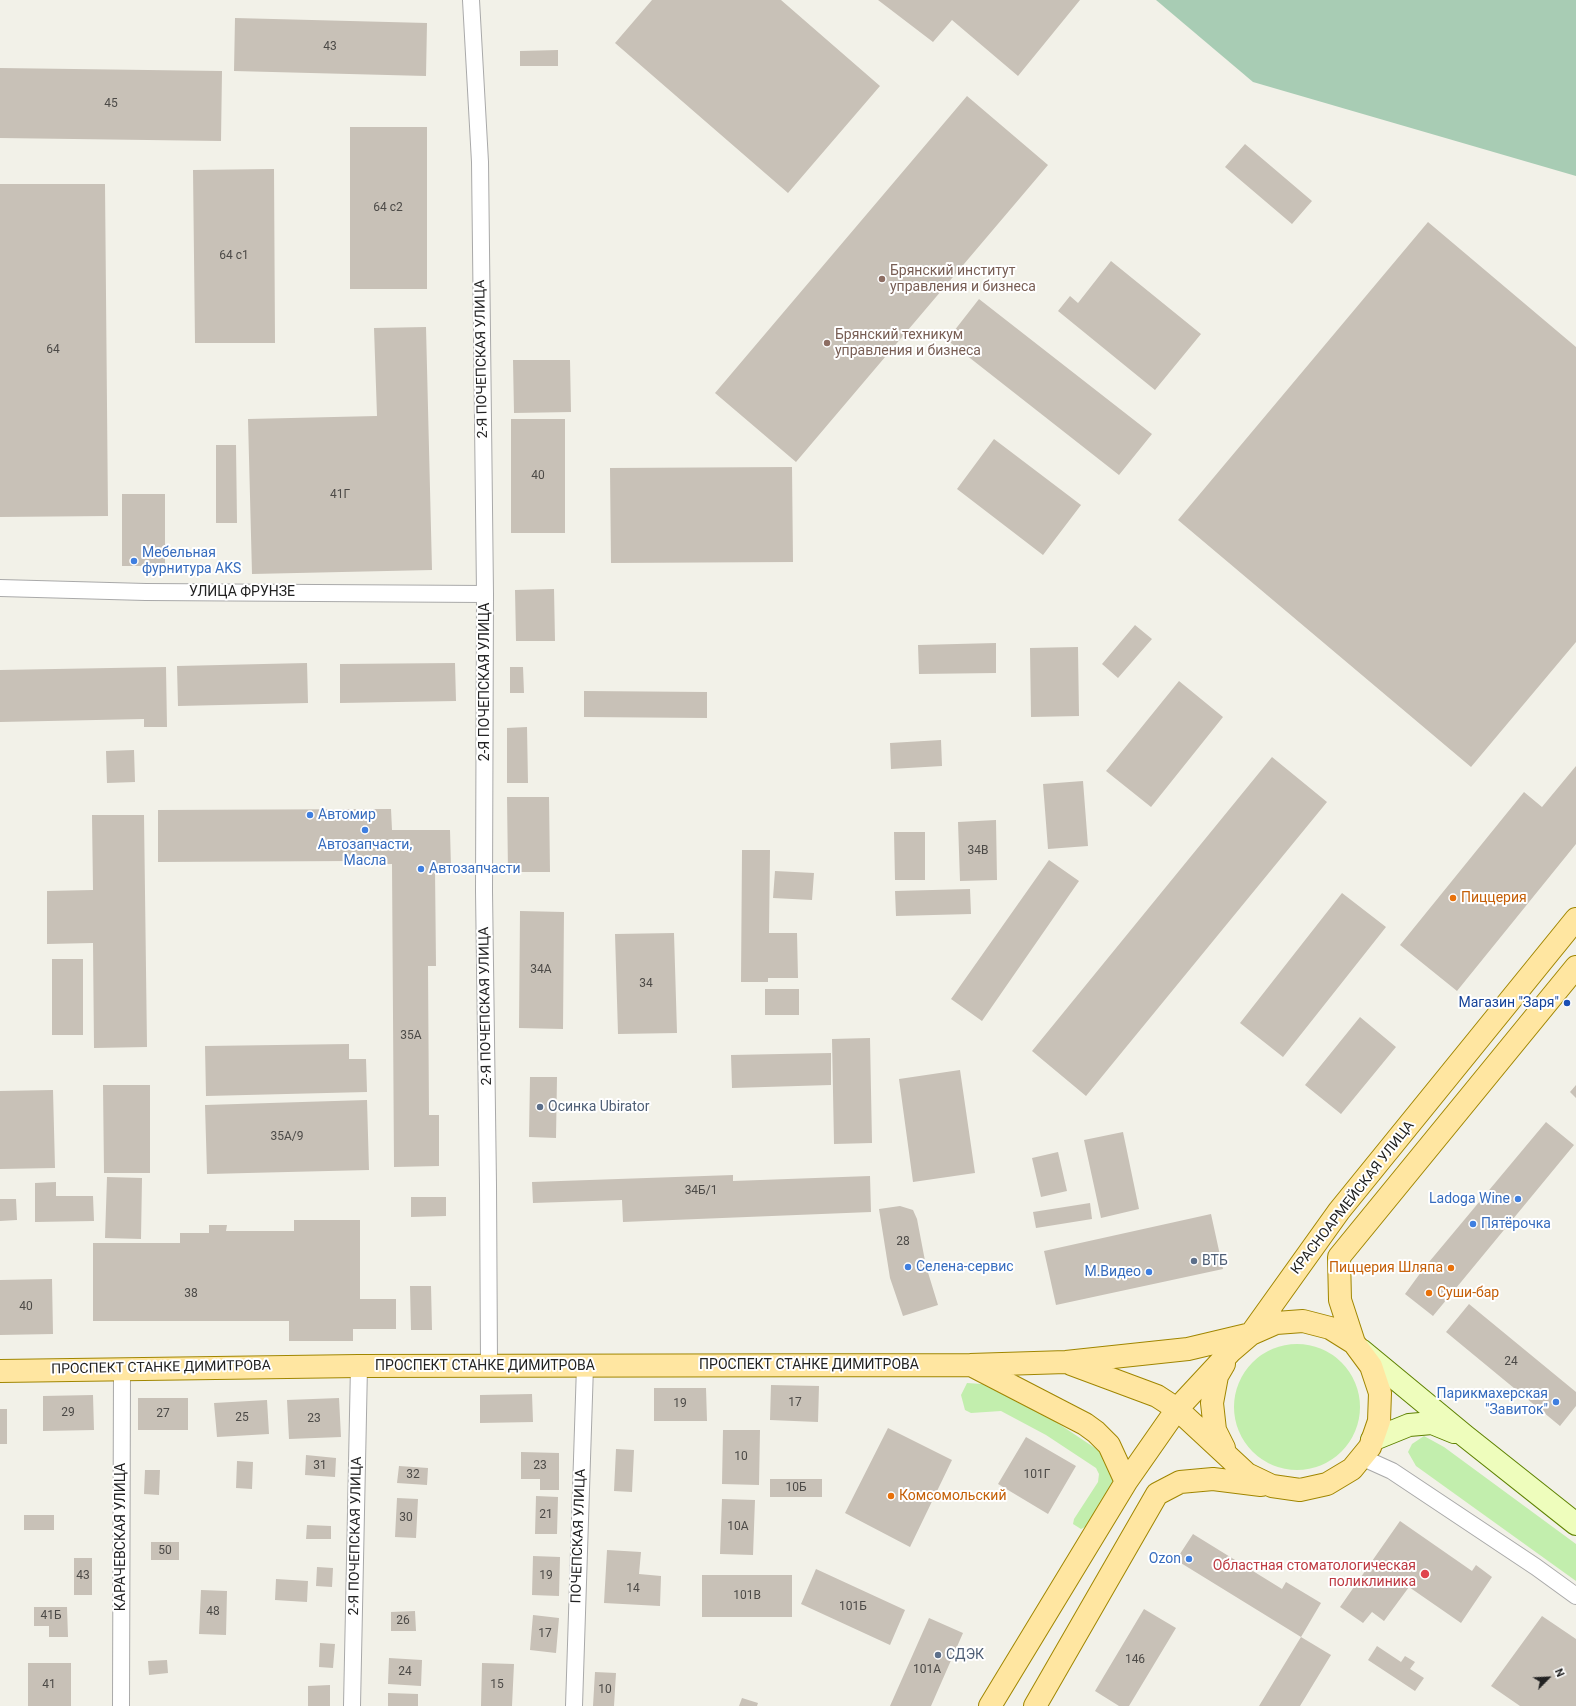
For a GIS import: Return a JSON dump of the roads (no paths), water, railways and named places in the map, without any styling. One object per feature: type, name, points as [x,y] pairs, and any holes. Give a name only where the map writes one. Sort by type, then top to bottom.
[{"type":"main road","name":"КРАСНОАРМЕЙСКАЯ УЛИЦА","points":[[1250,1334],[1339,1211],[1576,920]]},
{"type":"main road","name":"КРАСНОАРМЕЙСКАЯ УЛИЦА","points":[[1354,1343],[1340,1300],[1339,1257],[1576,967]]},
{"type":"main road","points":[[1066,1362],[1188,1349],[1250,1334],[1276,1323],[1303,1321],[1330,1328],[1354,1343],[1465,1436],[1576,1524]]},
{"type":"main road","points":[[990,1706],[1126,1482],[1177,1408],[1230,1352],[1250,1334]]},
{"type":"main road","points":[[1035,1706],[1157,1494],[1180,1482],[1213,1479],[1300,1490],[1327,1484],[1352,1469],[1367,1449],[1379,1421],[1380,1393],[1371,1366],[1354,1343]]},
{"type":"main road","points":[[1227,1455],[1215,1430],[1212,1403],[1217,1376],[1230,1352]]},
{"type":"main road","name":"ПРОСПЕКТ СТАНКЕ ДИМИТРОВА","points":[[0,1370],[489,1365],[970,1365],[1066,1362]]},
{"type":"main road","points":[[1066,1362],[1157,1396],[1177,1408],[1247,1474],[1272,1486]]},
{"type":"main road","name":"ПРОСПЕКТ СТАНКЕ ДИМИТРОВА","points":[[970,1365],[1085,1424],[1096,1432],[1109,1445],[1126,1482]]},
{"type":"main road","points":[[1367,1449],[1409,1425],[1432,1423],[1465,1436]]},
{"type":"street","name":"2-Я ПОЧЕПСКАЯ УЛИЦА","points":[[471,0],[480,162],[485,594],[484,890],[489,1365]]},
{"type":"street","name":"УЛИЦА ФРУНЗЕ","points":[[0,588],[154,592],[485,594]]},
{"type":"street","name":"2-Я ПОЧЕПСКАЯ УЛИЦА","points":[[352,1706],[360,1366]]},
{"type":"street","name":"ПОЧЕПСКАЯ УЛИЦА","points":[[574,1706],[585,1366]]},
{"type":"street","name":"КАРАЧЕВСКАЯ УЛИЦА","points":[[121,1706],[122,1369]]},
{"type":"street","points":[[1367,1449],[1392,1471],[1536,1567],[1576,1596]]},
{"type":"place","name":"Брянский институт управления и бизнеса","points":[[882,279]]},
{"type":"place","name":"Брянский техникум управления и бизнеса","points":[[827,343]]},
{"type":"place","name":"Мебельная фурнитура AKS","points":[[134,561]]},
{"type":"place","name":"Автомир","points":[[310,815]]},
{"type":"place","name":"Автозапчасти, Масла","points":[[365,830]]},
{"type":"place","name":"Автозапчасти","points":[[421,869]]},
{"type":"place","name":"Пиццерия","points":[[1453,898]]},
{"type":"place","name":"Магазин \"Заря\"","points":[[1567,1003]]},
{"type":"place","name":"Осинка Ubirator","points":[[540,1107]]},
{"type":"place","name":"Ladoga Wine","points":[[1518,1199]]},
{"type":"place","name":"Пятёрочка","points":[[1473,1224]]},
{"type":"place","name":"ВТБ","points":[[1194,1261]]},
{"type":"place","name":"Селена-сервис","points":[[908,1267]]},
{"type":"place","name":"Пиццерия Шляпа","points":[[1451,1268]]},
{"type":"place","name":"М.Видео","points":[[1149,1272]]},
{"type":"place","name":"Суши-бар","points":[[1429,1293]]},
{"type":"place","name":"Парикмахерская \"Завиток\"","points":[[1556,1402]]},
{"type":"place","name":"Комсомольский","points":[[891,1496]]},
{"type":"place","name":"Ozon","points":[[1189,1559]]},
{"type":"place","name":"Областная стоматологическая поликлиника","points":[[1425,1574]]},
{"type":"place","name":"СДЭК","points":[[938,1655]]}]
